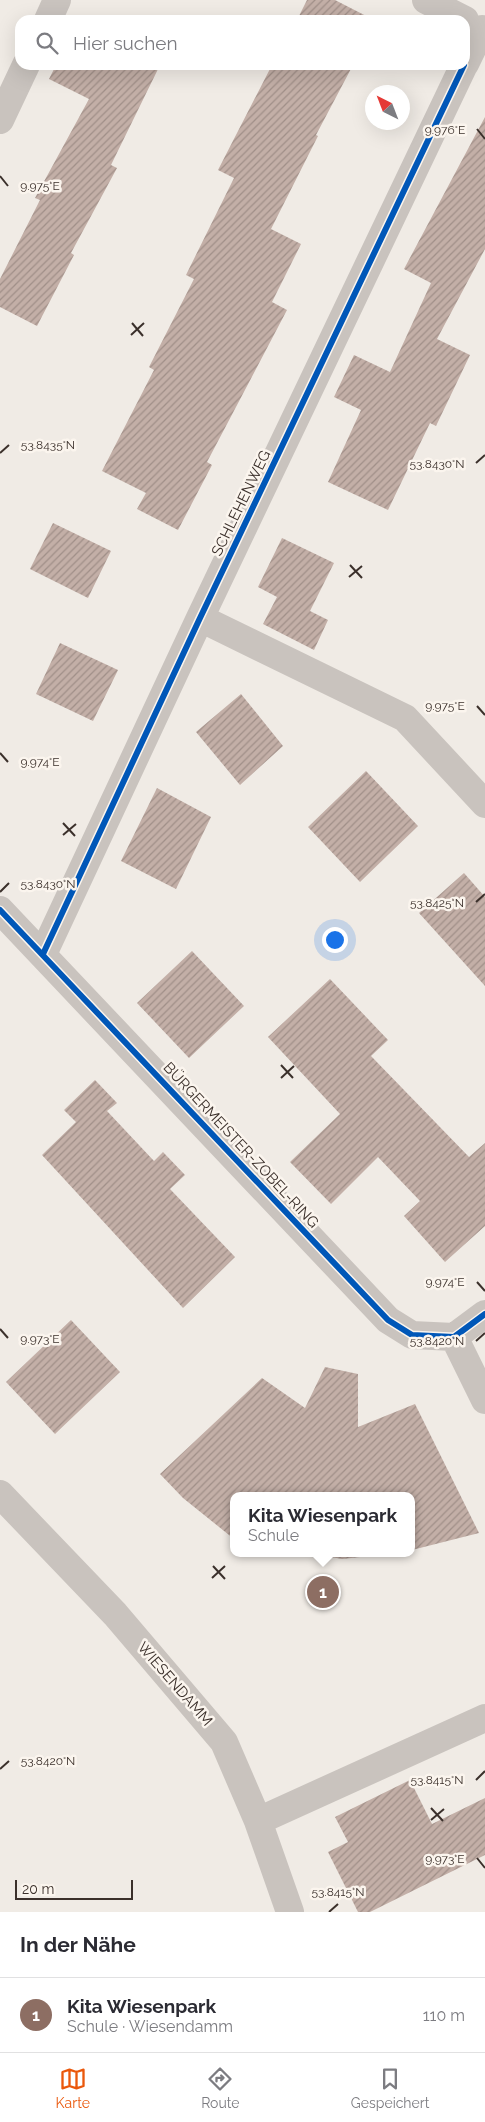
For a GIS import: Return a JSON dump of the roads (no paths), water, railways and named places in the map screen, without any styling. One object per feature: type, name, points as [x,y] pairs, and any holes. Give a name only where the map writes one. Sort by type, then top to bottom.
[{"type":"street","points":[[50,15],[57,0]]},
{"type":"street","points":[[426,0],[455,15]]},
{"type":"street","name":"SCHLEHENWEG","points":[[470,42],[474,25]]},
{"type":"street","points":[[0,120],[24,70]]},
{"type":"street","name":"SCHLEHENWEG","points":[[43,954],[200,618],[462,70]]},
{"type":"street","points":[[200,618],[405,718],[485,804]]},
{"type":"street","name":"BÜRGERMEISTER-ZOBEL-RING","points":[[0,910],[388,1320],[412,1335],[454,1337]]},
{"type":"street","points":[[485,1314],[454,1337],[485,1400]]},
{"type":"street","name":"WIESENDAMM","points":[[0,1494],[115,1614],[224,1742],[258,1821],[290,1912]]},
{"type":"street","points":[[258,1821],[485,1718]]},
{"type":"place","name":"Kita Wiesenpark","points":[[323,1592]]}]
